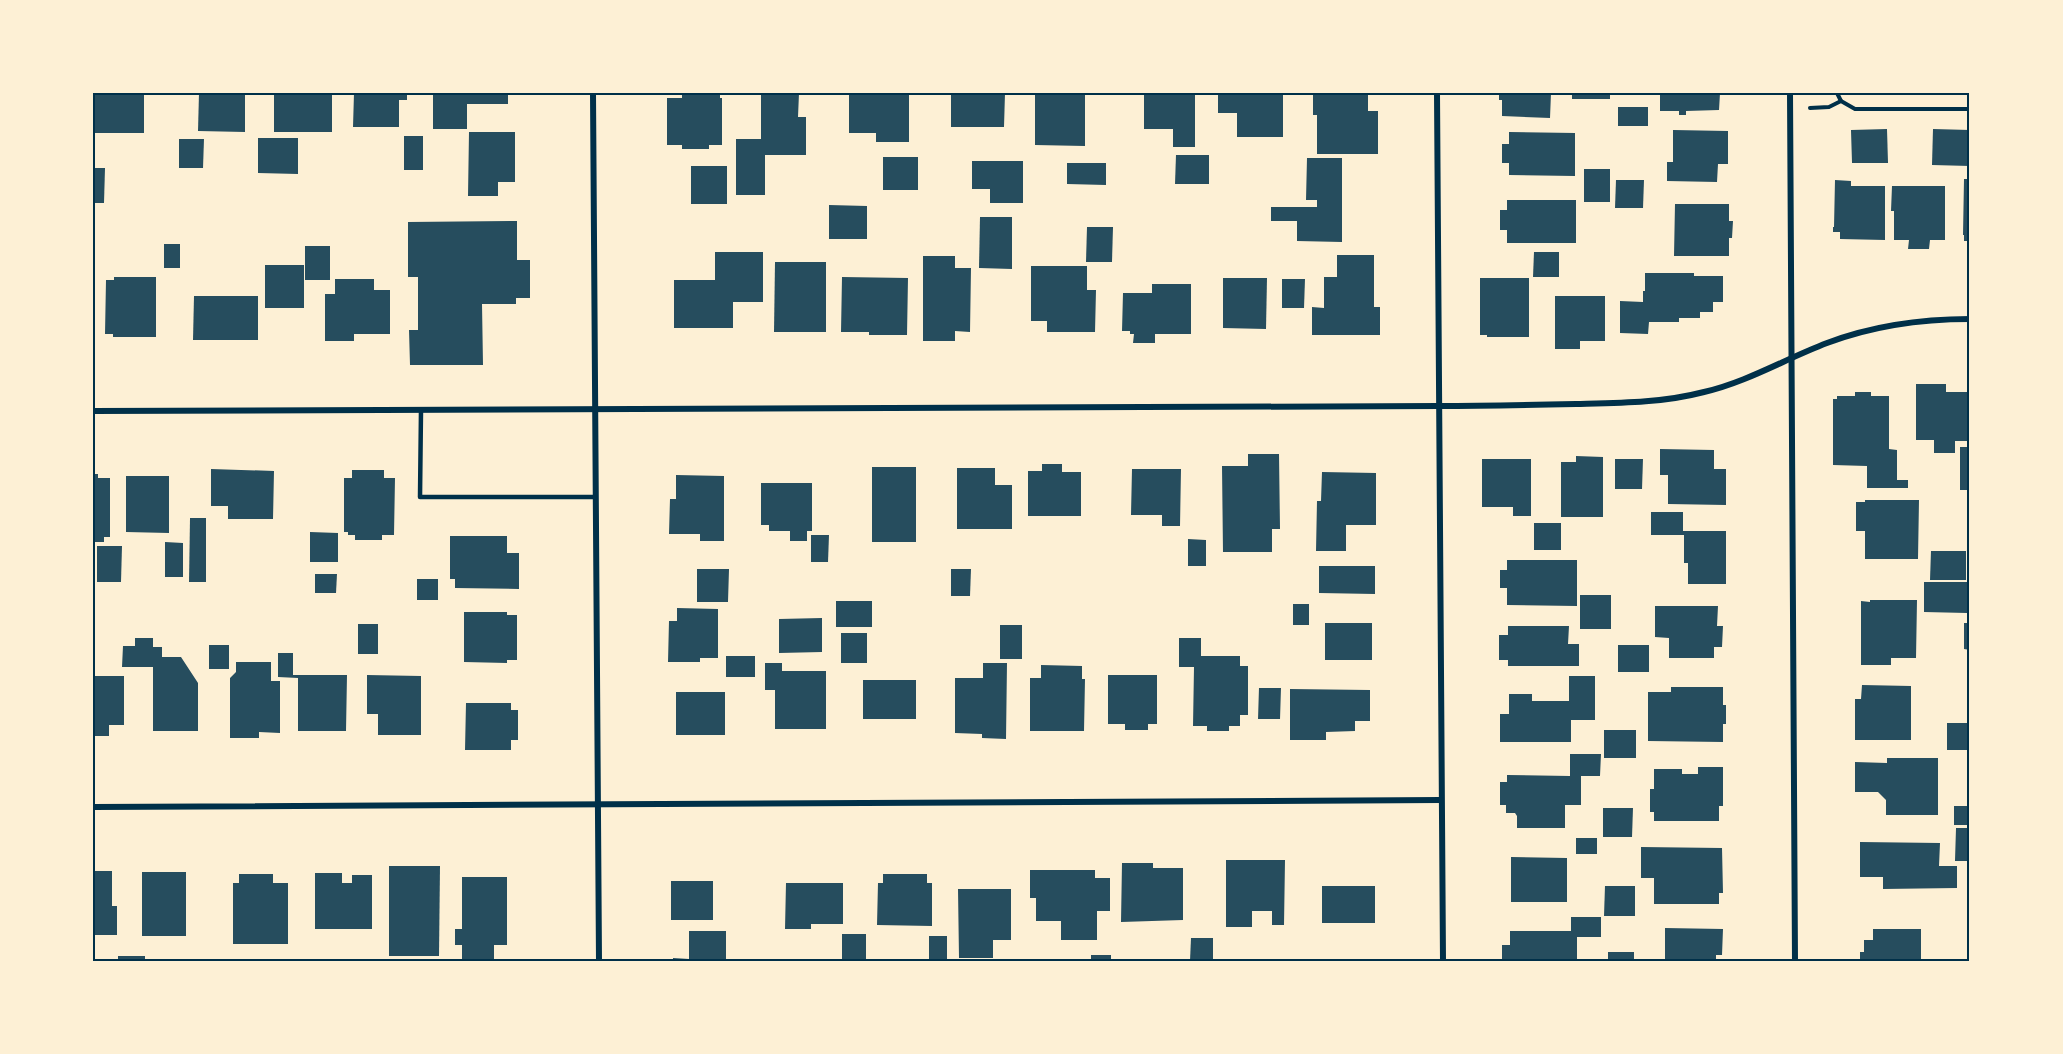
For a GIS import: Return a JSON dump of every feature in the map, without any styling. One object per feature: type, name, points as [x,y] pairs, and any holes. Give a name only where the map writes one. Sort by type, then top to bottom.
[{"type":"street","points":[[593,93],[599,961]]},
{"type":"street","points":[[1437,93],[1443,961]]},
{"type":"street","points":[[1790,93],[1795,961]]},
{"type":"street","points":[[93,411],[1439,406],[1658,400],[1704,393],[1753,376],[1827,343],[1868,330],[1910,322],[1970,319]]},
{"type":"street","points":[[93,807],[1441,800]]},
{"type":"lane","points":[[421,410],[420,497],[595,497]]},
{"type":"path","points":[[1837,93],[1841,101],[1855,109],[1970,109]]},
{"type":"path","points":[[1790,109],[1829,107],[1841,101]]},
{"type":"building","points":[[93,93],[144,93],[144,133],[93,133]]},
{"type":"building","points":[[199,93],[245,93],[245,132],[198,131]]},
{"type":"building","points":[[274,93],[332,93],[332,132],[274,132]]},
{"type":"building","points":[[354,93],[407,93],[407,100],[399,100],[399,127],[353,127]]},
{"type":"building","points":[[433,93],[508,93],[508,104],[467,104],[467,129],[433,129]]},
{"type":"building","points":[[682,93],[720,93],[720,98],[722,98],[722,145],[709,145],[709,149],[682,149],[682,145],[667,145],[667,98],[682,98]]},
{"type":"building","points":[[761,93],[799,93],[798,117],[806,117],[806,155],[765,155],[765,195],[736,195],[736,139],[761,139]]},
{"type":"building","points":[[849,93],[909,93],[909,142],[876,142],[876,133],[849,133]]},
{"type":"building","points":[[951,93],[1005,93],[1004,127],[951,127]]},
{"type":"building","points":[[1035,93],[1085,93],[1085,146],[1035,145]]},
{"type":"building","points":[[1144,93],[1195,93],[1195,147],[1173,147],[1173,129],[1144,129]]},
{"type":"building","points":[[1218,93],[1283,93],[1283,137],[1237,137],[1237,113],[1218,113]]},
{"type":"building","points":[[1313,93],[1368,93],[1368,111],[1378,111],[1378,154],[1317,154],[1317,115],[1313,115]]},
{"type":"building","points":[[1499,93],[1551,93],[1550,118],[1502,116],[1502,100],[1499,100]]},
{"type":"building","points":[[1572,93],[1610,93],[1610,99],[1572,99]]},
{"type":"building","points":[[1660,93],[1720,93],[1719,110],[1686,111],[1686,115],[1679,115],[1679,111],[1660,111]]},
{"type":"building","points":[[1618,107],[1648,107],[1648,126],[1618,126]]},
{"type":"building","points":[[1887,129],[1888,163],[1852,163],[1851,130]]},
{"type":"building","points":[[1933,129],[1970,130],[1970,166],[1932,165]]},
{"type":"building","points":[[1673,130],[1728,131],[1728,164],[1718,164],[1717,182],[1667,181],[1667,162],[1673,162]]},
{"type":"building","points":[[469,132],[515,132],[515,182],[498,182],[498,196],[468,196]]},
{"type":"building","points":[[1509,132],[1575,133],[1575,176],[1509,175],[1509,163],[1502,163],[1502,144],[1509,144]]},
{"type":"building","points":[[404,136],[423,136],[423,170],[404,170]]},
{"type":"building","points":[[258,138],[298,138],[298,174],[258,173]]},
{"type":"building","points":[[179,139],[204,139],[203,168],[179,168]]},
{"type":"building","points":[[1176,155],[1209,155],[1209,184],[1175,184]]},
{"type":"building","points":[[883,157],[918,157],[918,190],[883,190]]},
{"type":"building","points":[[1307,158],[1342,158],[1342,242],[1297,241],[1297,221],[1271,221],[1271,207],[1317,207],[1317,200],[1306,200]]},
{"type":"building","points":[[972,161],[1023,161],[1023,203],[990,203],[990,189],[972,189]]},
{"type":"building","points":[[1067,163],[1106,163],[1106,185],[1067,184]]},
{"type":"building","points":[[691,166],[727,166],[727,204],[691,204]]},
{"type":"building","points":[[93,168],[105,168],[104,203],[93,203]]},
{"type":"building","points":[[1584,169],[1610,169],[1610,202],[1584,202]]},
{"type":"building","points":[[1964,179],[1970,179],[1970,241],[1964,241],[1963,235]]},
{"type":"building","points":[[1616,180],[1644,180],[1643,208],[1615,208]]},
{"type":"building","points":[[1835,180],[1851,181],[1851,186],[1885,186],[1885,240],[1840,239],[1840,232],[1833,232]]},
{"type":"building","points":[[1892,186],[1945,186],[1945,240],[1930,240],[1929,249],[1908,249],[1909,240],[1894,240],[1894,211],[1891,211]]},
{"type":"building","points":[[1507,200],[1576,200],[1576,243],[1507,243],[1507,230],[1500,230],[1500,210],[1507,210]]},
{"type":"building","points":[[1675,204],[1729,204],[1729,221],[1733,221],[1732,238],[1729,238],[1729,256],[1674,256]]},
{"type":"building","points":[[829,205],[867,206],[867,239],[829,239]]},
{"type":"building","points":[[980,217],[1012,217],[1012,269],[979,268]]},
{"type":"building","points":[[517,221],[517,260],[530,260],[530,298],[516,298],[516,304],[482,304],[483,365],[410,365],[409,330],[418,330],[418,277],[408,277],[408,222]]},
{"type":"building","points":[[1087,227],[1113,227],[1112,262],[1086,262]]},
{"type":"building","points":[[164,244],[180,244],[180,268],[164,268]]},
{"type":"building","points":[[305,246],[330,246],[330,280],[305,280]]},
{"type":"building","points":[[715,252],[763,252],[763,302],[733,302],[733,328],[674,328],[674,280],[715,280]]},
{"type":"building","points":[[1534,252],[1559,252],[1559,277],[1533,277]]},
{"type":"building","points":[[1337,255],[1374,255],[1374,307],[1380,307],[1380,335],[1312,335],[1312,307],[1324,308],[1324,277],[1337,277]]},
{"type":"building","points":[[923,256],[955,256],[955,268],[971,268],[970,332],[955,331],[955,341],[923,341]]},
{"type":"building","points":[[775,262],[826,262],[826,332],[774,332]]},
{"type":"building","points":[[265,265],[304,265],[304,308],[265,308]]},
{"type":"building","points":[[1031,266],[1087,266],[1087,290],[1096,290],[1095,332],[1047,332],[1047,321],[1031,321]]},
{"type":"building","points":[[1645,273],[1694,273],[1694,276],[1723,276],[1723,302],[1713,302],[1713,312],[1700,312],[1700,318],[1679,318],[1679,322],[1649,322],[1648,334],[1620,333],[1620,301],[1643,302]]},
{"type":"building","points":[[114,277],[156,277],[156,337],[113,337],[113,334],[105,334],[106,280],[114,280]]},
{"type":"building","points":[[842,277],[908,278],[907,335],[841,332]]},
{"type":"building","points":[[1223,278],[1267,278],[1266,329],[1223,328]]},
{"type":"building","points":[[1480,278],[1529,278],[1529,337],[1480,335]]},
{"type":"building","points":[[335,279],[374,279],[374,290],[390,290],[390,334],[354,334],[354,341],[325,341],[325,294],[335,294]]},
{"type":"building","points":[[1282,279],[1305,279],[1304,308],[1282,308]]},
{"type":"building","points":[[1152,284],[1191,284],[1191,334],[1155,334],[1155,343],[1133,343],[1134,334],[1130,334],[1130,331],[1122,331],[1123,293],[1152,293]]},
{"type":"building","points":[[194,296],[258,296],[258,340],[193,340]]},
{"type":"building","points":[[1555,296],[1605,296],[1605,341],[1580,341],[1580,349],[1555,349]]},
{"type":"building","points":[[1916,384],[1946,384],[1946,392],[1970,392],[1970,441],[1955,441],[1955,453],[1934,453],[1934,440],[1916,440]]},
{"type":"building","points":[[1855,392],[1871,392],[1871,396],[1889,396],[1889,449],[1897,450],[1897,480],[1908,480],[1908,488],[1867,488],[1867,466],[1833,465],[1833,399],[1837,399],[1837,396],[1855,396]]},
{"type":"building","points":[[1960,447],[1970,447],[1970,490],[1960,490]]},
{"type":"building","points":[[1660,449],[1714,450],[1714,469],[1726,469],[1726,505],[1668,504],[1668,475],[1660,475]]},
{"type":"building","points":[[1248,454],[1279,454],[1280,529],[1272,529],[1272,552],[1223,552],[1222,466],[1248,466]]},
{"type":"building","points":[[1576,456],[1603,457],[1603,517],[1561,517],[1561,462],[1576,462]]},
{"type":"building","points":[[1482,459],[1531,459],[1531,516],[1513,516],[1513,507],[1482,507]]},
{"type":"building","points":[[1615,459],[1643,459],[1642,489],[1615,489]]},
{"type":"building","points":[[1042,464],[1062,464],[1062,472],[1081,472],[1081,516],[1028,516],[1028,471],[1042,471]]},
{"type":"building","points":[[872,467],[916,467],[916,542],[872,542]]},
{"type":"building","points":[[957,468],[995,468],[995,485],[1012,485],[1012,529],[957,529]]},
{"type":"building","points":[[211,469],[274,471],[273,519],[228,519],[228,506],[211,506]]},
{"type":"building","points":[[1132,469],[1181,469],[1180,526],[1162,526],[1162,515],[1131,515]]},
{"type":"building","points":[[352,470],[384,470],[384,478],[395,478],[394,535],[382,535],[382,540],[355,540],[355,535],[348,535],[348,532],[344,532],[344,478],[352,478]]},
{"type":"building","points":[[1322,472],[1376,473],[1376,525],[1346,525],[1346,551],[1316,551],[1317,501],[1321,501]]},
{"type":"building","points":[[93,474],[98,474],[98,478],[110,478],[110,537],[104,537],[104,542],[93,542]]},
{"type":"building","points":[[676,475],[724,476],[724,541],[700,541],[700,534],[669,534],[670,499],[676,499]]},
{"type":"building","points":[[126,476],[169,476],[169,533],[126,532]]},
{"type":"building","points":[[761,483],[812,483],[812,531],[807,531],[807,541],[790,541],[790,531],[769,531],[769,525],[761,525]]},
{"type":"building","points":[[1865,500],[1919,500],[1918,559],[1865,559],[1865,531],[1856,531],[1856,502],[1865,502]]},
{"type":"building","points":[[1651,512],[1683,512],[1683,531],[1726,531],[1726,584],[1688,584],[1688,563],[1684,563],[1684,535],[1651,535]]},
{"type":"building","points":[[190,518],[206,518],[206,582],[189,582]]},
{"type":"building","points":[[1534,523],[1561,523],[1561,550],[1534,550]]},
{"type":"building","points":[[310,532],[338,533],[338,562],[310,562]]},
{"type":"building","points":[[811,535],[829,535],[828,562],[811,562]]},
{"type":"building","points":[[450,536],[507,536],[507,553],[519,553],[519,589],[455,588],[455,579],[450,579]]},
{"type":"building","points":[[1188,539],[1206,540],[1206,566],[1188,566]]},
{"type":"building","points":[[165,542],[183,543],[183,577],[165,577]]},
{"type":"building","points":[[97,546],[122,546],[121,582],[97,582]]},
{"type":"building","points":[[1931,551],[1966,551],[1966,580],[1930,580]]},
{"type":"building","points":[[1507,560],[1577,560],[1577,606],[1507,605],[1507,588],[1500,588],[1500,570],[1507,570]]},
{"type":"building","points":[[1319,566],[1375,566],[1375,594],[1319,593]]},
{"type":"building","points":[[697,569],[729,569],[728,602],[697,602]]},
{"type":"building","points":[[951,569],[971,569],[970,596],[951,596]]},
{"type":"building","points":[[315,574],[337,574],[336,593],[315,593]]},
{"type":"building","points":[[417,579],[438,579],[438,600],[417,600]]},
{"type":"building","points":[[1924,582],[1967,582],[1967,613],[1924,612]]},
{"type":"building","points":[[1580,595],[1611,595],[1611,629],[1580,629]]},
{"type":"building","points":[[1870,600],[1917,600],[1916,658],[1891,658],[1891,665],[1861,665],[1861,601],[1870,602]]},
{"type":"building","points":[[836,601],[872,601],[872,627],[836,627]]},
{"type":"building","points":[[1293,604],[1309,604],[1309,625],[1293,625]]},
{"type":"building","points":[[1655,606],[1718,606],[1717,626],[1723,626],[1722,647],[1714,647],[1714,658],[1669,658],[1669,638],[1655,637]]},
{"type":"building","points":[[677,608],[718,609],[718,658],[700,658],[700,662],[668,662],[669,621],[677,621]]},
{"type":"building","points":[[464,612],[507,612],[507,615],[517,615],[517,660],[507,660],[507,663],[464,662]]},
{"type":"building","points":[[822,618],[822,652],[779,653],[779,619]]},
{"type":"building","points":[[1325,623],[1372,623],[1372,660],[1325,660]]},
{"type":"building","points":[[1964,623],[1970,623],[1970,650],[1964,649]]},
{"type":"building","points":[[358,624],[378,624],[378,654],[358,654]]},
{"type":"building","points":[[1000,625],[1022,625],[1022,659],[1000,659]]},
{"type":"building","points":[[1508,626],[1569,626],[1568,644],[1579,644],[1579,666],[1508,666],[1508,660],[1499,660],[1499,635],[1508,635]]},
{"type":"building","points":[[841,633],[867,633],[867,663],[841,663]]},
{"type":"building","points":[[135,638],[153,638],[153,647],[162,647],[162,657],[181,657],[198,683],[198,731],[153,731],[153,667],[122,667],[123,646],[135,646]]},
{"type":"building","points":[[1179,638],[1201,638],[1201,656],[1240,656],[1240,666],[1248,666],[1248,715],[1240,715],[1240,726],[1229,726],[1229,731],[1207,731],[1207,726],[1193,726],[1194,667],[1179,667]]},
{"type":"building","points":[[209,645],[229,645],[229,669],[209,669]]},
{"type":"building","points":[[1618,645],[1649,645],[1649,672],[1618,672]]},
{"type":"building","points":[[278,653],[293,653],[293,675],[347,675],[346,731],[298,731],[298,678],[278,677]]},
{"type":"building","points":[[726,656],[755,656],[755,677],[726,677]]},
{"type":"building","points":[[236,662],[271,662],[271,681],[280,681],[280,733],[259,732],[259,738],[230,738],[230,678],[236,672]]},
{"type":"building","points":[[765,663],[782,663],[782,671],[826,671],[826,729],[775,729],[775,690],[765,690]]},
{"type":"building","points":[[983,663],[1007,663],[1006,739],[982,738],[982,734],[955,733],[955,678],[983,678]]},
{"type":"building","points":[[1041,665],[1082,666],[1082,679],[1085,679],[1084,731],[1030,731],[1030,678],[1041,678]]},
{"type":"building","points":[[367,675],[421,676],[421,735],[378,735],[378,714],[367,714]]},
{"type":"building","points":[[1108,675],[1157,675],[1157,724],[1148,724],[1148,730],[1125,730],[1125,724],[1108,724]]},
{"type":"building","points":[[93,676],[124,676],[124,725],[109,725],[109,736],[93,736]]},
{"type":"building","points":[[1569,676],[1595,676],[1595,720],[1571,720],[1571,742],[1500,742],[1500,714],[1509,714],[1509,694],[1532,694],[1532,701],[1569,701]]},
{"type":"building","points":[[863,680],[916,680],[916,719],[863,719]]},
{"type":"building","points":[[1862,685],[1911,686],[1911,740],[1855,740],[1855,699],[1861,699]]},
{"type":"building","points":[[1671,687],[1723,687],[1726,724],[1723,724],[1723,742],[1648,741],[1648,692],[1671,692]]},
{"type":"building","points":[[1259,688],[1281,688],[1280,719],[1258,719]]},
{"type":"building","points":[[1290,689],[1370,690],[1370,721],[1355,721],[1355,731],[1326,732],[1326,740],[1290,740]]},
{"type":"building","points":[[676,692],[725,692],[725,735],[676,735]]},
{"type":"building","points":[[466,703],[511,703],[511,710],[518,710],[518,740],[511,740],[511,750],[465,750]]},
{"type":"building","points":[[1947,723],[1970,723],[1970,750],[1947,750]]},
{"type":"building","points":[[1604,730],[1636,730],[1636,758],[1604,758]]},
{"type":"building","points":[[1570,754],[1601,754],[1600,776],[1581,776],[1581,805],[1565,805],[1565,828],[1517,828],[1515,813],[1506,813],[1506,805],[1500,805],[1500,782],[1507,782],[1507,775],[1570,776]]},
{"type":"building","points":[[1887,758],[1938,758],[1938,815],[1886,815],[1886,800],[1878,792],[1855,792],[1855,762],[1887,763]]},
{"type":"building","points":[[1698,767],[1723,767],[1723,806],[1719,806],[1719,821],[1654,821],[1654,812],[1650,812],[1650,789],[1654,789],[1654,769],[1682,769],[1682,774],[1698,774]]},
{"type":"building","points":[[1954,806],[1970,806],[1970,825],[1954,825]]},
{"type":"building","points":[[1603,808],[1633,808],[1632,837],[1603,837]]},
{"type":"building","points":[[1956,828],[1970,828],[1970,861],[1955,861]]},
{"type":"building","points":[[1576,838],[1597,838],[1597,854],[1576,854]]},
{"type":"building","points":[[1860,842],[1940,843],[1939,866],[1957,866],[1957,888],[1883,889],[1883,877],[1860,877]]},
{"type":"building","points":[[1641,847],[1722,848],[1723,893],[1719,893],[1719,904],[1654,904],[1654,878],[1641,878]]},
{"type":"building","points":[[1511,857],[1567,858],[1567,902],[1511,902]]},
{"type":"building","points":[[1226,860],[1285,860],[1284,925],[1272,925],[1272,911],[1252,911],[1252,927],[1226,927]]},
{"type":"building","points":[[1122,863],[1153,863],[1153,868],[1183,868],[1183,920],[1121,922]]},
{"type":"building","points":[[389,866],[440,866],[439,956],[389,956]]},
{"type":"building","points":[[1030,870],[1095,870],[1095,878],[1110,878],[1110,911],[1097,911],[1097,940],[1061,940],[1061,921],[1036,921],[1036,898],[1030,898]]},
{"type":"building","points":[[93,871],[112,871],[112,906],[117,906],[117,935],[93,935]]},
{"type":"building","points":[[142,872],[186,872],[186,936],[142,936]]},
{"type":"building","points":[[315,873],[342,873],[342,883],[352,883],[352,875],[372,875],[372,929],[315,929]]},
{"type":"building","points":[[239,874],[273,874],[273,883],[288,883],[288,944],[233,944],[233,883],[239,883]]},
{"type":"building","points":[[883,874],[927,874],[927,883],[932,883],[932,926],[877,925],[878,883],[883,883]]},
{"type":"building","points":[[462,877],[507,877],[507,945],[494,945],[494,961],[462,961],[462,945],[455,945],[455,929],[462,929]]},
{"type":"building","points":[[671,881],[713,881],[713,920],[671,920]]},
{"type":"building","points":[[786,883],[843,883],[843,924],[811,924],[811,929],[785,929]]},
{"type":"building","points":[[1322,886],[1375,886],[1375,923],[1322,923]]},
{"type":"building","points":[[1605,886],[1635,886],[1635,916],[1604,916]]},
{"type":"building","points":[[958,889],[1011,889],[1011,940],[993,940],[993,958],[959,958]]},
{"type":"building","points":[[1571,917],[1601,917],[1601,937],[1577,937],[1577,961],[1502,961],[1502,945],[1510,945],[1510,931],[1571,931]]},
{"type":"building","points":[[1665,928],[1723,929],[1722,955],[1716,955],[1716,961],[1665,961]]},
{"type":"building","points":[[1873,929],[1921,929],[1921,961],[1860,961],[1860,952],[1864,952],[1864,940],[1873,940]]},
{"type":"building","points":[[689,931],[726,931],[726,961],[673,961],[673,958],[689,959]]},
{"type":"building","points":[[842,934],[866,934],[866,961],[842,961]]},
{"type":"building","points":[[929,936],[947,936],[947,959],[929,959]]},
{"type":"building","points":[[1191,938],[1213,938],[1213,961],[1190,961]]},
{"type":"building","points":[[1608,952],[1634,952],[1634,961],[1608,961]]},
{"type":"building","points":[[1091,955],[1111,955],[1111,961],[1091,961]]},
{"type":"building","points":[[118,956],[145,956],[145,961],[118,961]]}]
